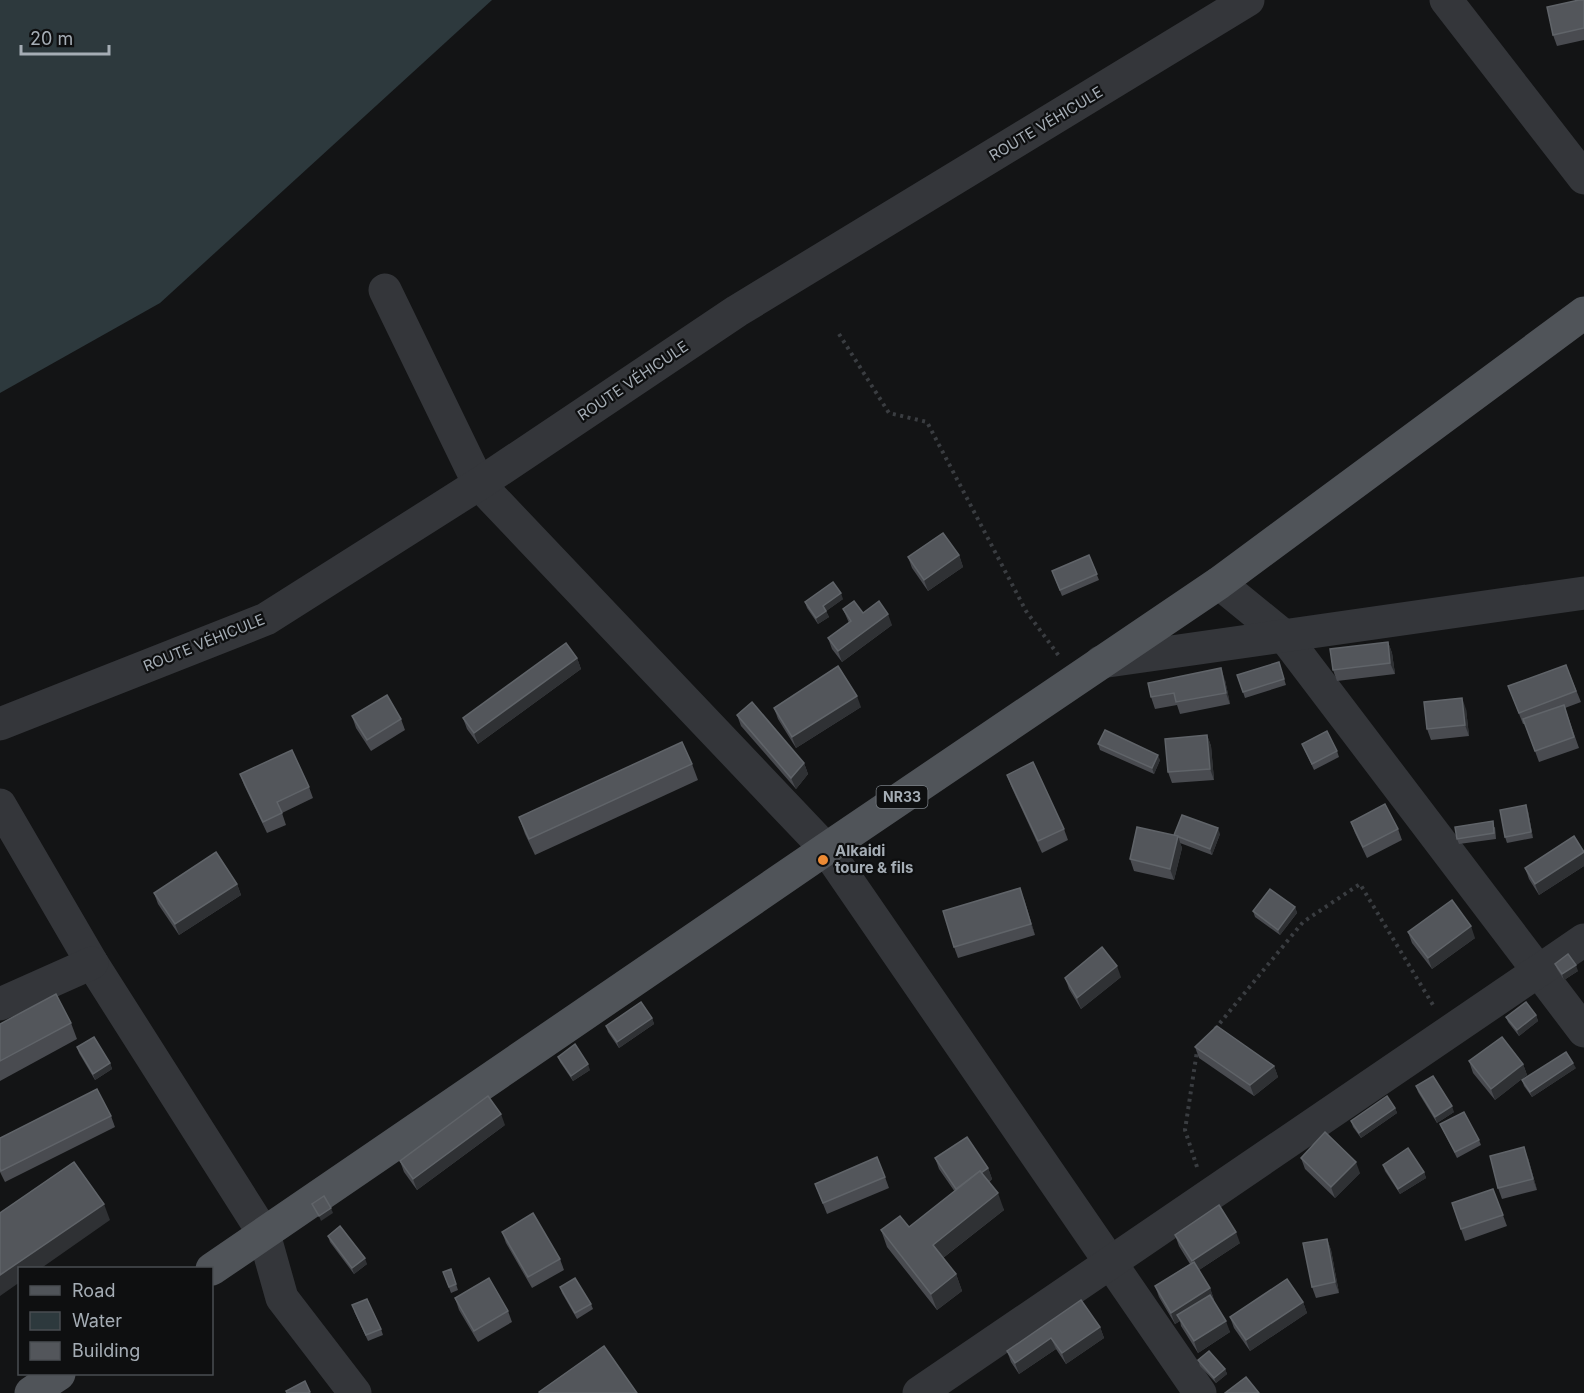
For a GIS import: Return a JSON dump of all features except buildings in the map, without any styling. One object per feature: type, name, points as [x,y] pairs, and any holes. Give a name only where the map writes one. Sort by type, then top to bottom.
[{"type":"main road","name":"NR33","points":[[213,1268],[826,849],[1219,584],[1584,313]]},
{"type":"main road","points":[[31,1393],[58,1375]]},
{"type":"street","name":"ROUTE VÉHICULE","points":[[0,724],[266,619],[479,484],[737,311],[1248,0]]},
{"type":"street","points":[[1446,0],[1584,178]]},
{"type":"street","points":[[385,290],[479,484],[826,849],[1200,1393]]},
{"type":"street","points":[[1219,584],[1284,636],[1584,1031]]},
{"type":"street","points":[[1089,671],[1284,636],[1584,593]]},
{"type":"street","points":[[0,805],[92,963],[264,1233],[282,1298],[355,1393]]},
{"type":"street","points":[[919,1393],[1584,940]]},
{"type":"street","points":[[0,1004],[92,963]]},
{"type":"path","points":[[839,334],[889,413],[927,422],[1026,611],[1089,671]]},
{"type":"path","points":[[1212,1033],[1303,922],[1360,884],[1449,1032]]},
{"type":"path","points":[[1204,1042],[1197,1051],[1185,1130],[1206,1196]]},
{"type":"water","points":[[0,0],[492,0],[160,303],[0,393]]},
{"type":"place","name":"Alkaidi toure & fils","points":[[823,860]]}]
